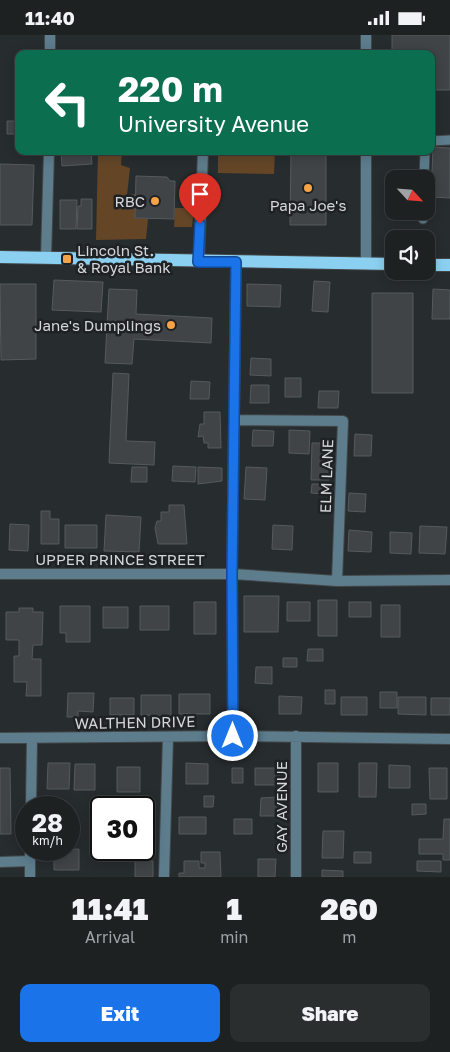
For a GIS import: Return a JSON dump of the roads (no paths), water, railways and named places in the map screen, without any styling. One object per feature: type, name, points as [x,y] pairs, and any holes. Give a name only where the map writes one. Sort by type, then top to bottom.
[{"type":"main road","points":[[0,257],[198,262],[385,264]]},
{"type":"main road","points":[[435,265],[450,265]]},
{"type":"street","points":[[50,35],[50,50]]},
{"type":"street","points":[[366,35],[366,50]]},
{"type":"street","points":[[46,258],[48,155]]},
{"type":"street","points":[[198,262],[204,155]]},
{"type":"street","points":[[366,155],[366,263]]},
{"type":"street","points":[[233,736],[232,574],[236,262]]},
{"type":"street","name":"ELM LANE","points":[[234,420],[343,421],[337,581]]},
{"type":"street","name":"UPPER PRINCE STREET","points":[[0,574],[232,574],[337,581],[450,580]]},
{"type":"street","name":"WALTHEN DRIVE","points":[[0,739],[296,736],[450,739]]},
{"type":"street","name":"GAY AVENUE","points":[[296,736],[296,877]]},
{"type":"street","points":[[164,877],[168,737]]},
{"type":"street","points":[[31,796],[32,738]]},
{"type":"street","points":[[0,862],[30,861],[30,877]]},
{"type":"lane","points":[[435,141],[450,140]]},
{"type":"lane","points":[[424,170],[425,155]]},
{"type":"place","name":"Papa Joe's","points":[[308,188]]},
{"type":"place","name":"RBC","points":[[155,201]]},
{"type":"place","name":"Lincoln St. & Royal Bank","points":[[67,259]]},
{"type":"place","name":"Jane's Dumplings","points":[[171,325]]}]
